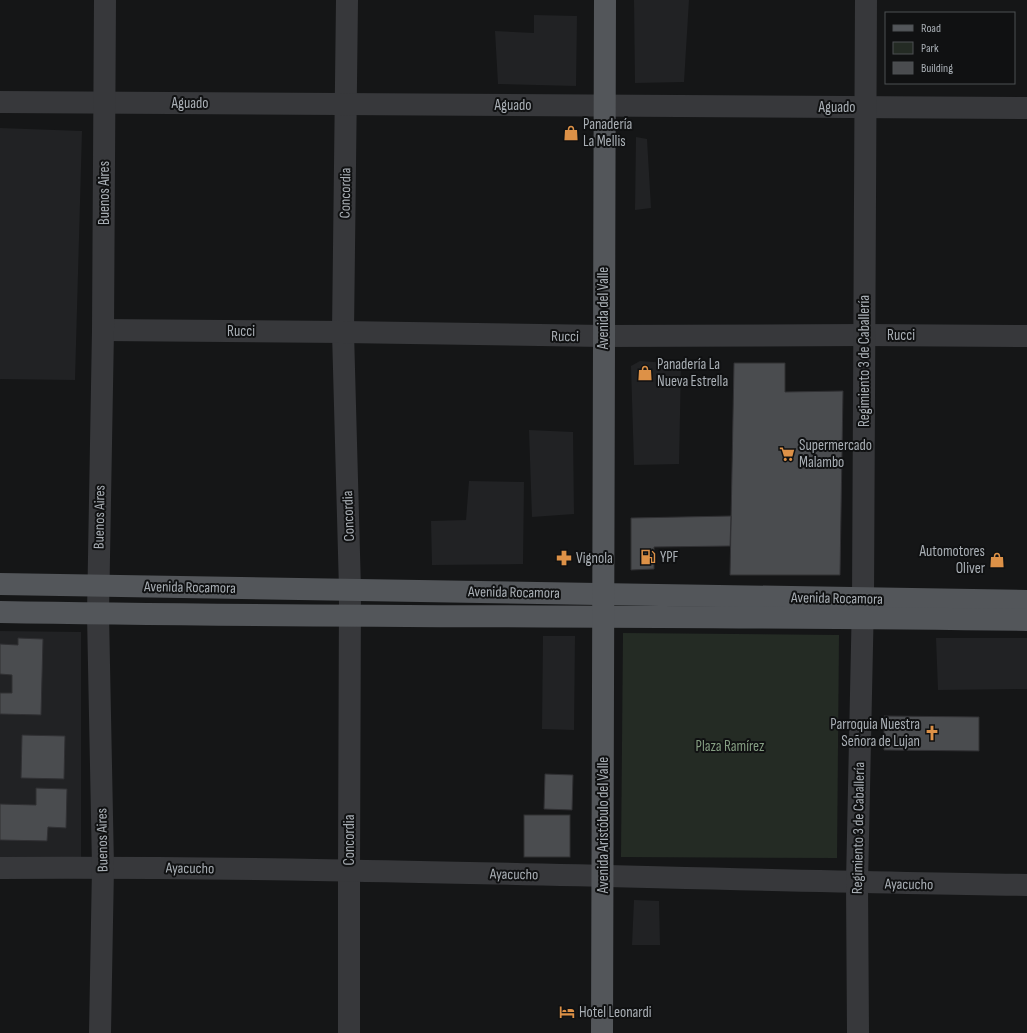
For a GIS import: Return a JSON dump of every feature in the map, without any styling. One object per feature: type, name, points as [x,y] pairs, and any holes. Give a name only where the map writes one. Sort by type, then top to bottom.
[{"type":"main road","name":"Avenida del Valle","points":[[603,616],[605,0]]},
{"type":"main road","name":"Avenida Rocamora","points":[[0,584],[604,593],[863,608],[1027,620]]},
{"type":"main road","name":"Avenida Rocamora","points":[[0,612],[350,617],[603,616],[1027,601]]},
{"type":"main road","name":"Avenida Aristóbulo del Valle","points":[[602,1033],[603,616]]},
{"type":"street","name":"Buenos Aires","points":[[100,1033],[103,867],[98,586],[103,330],[105,0]]},
{"type":"street","name":"Concordia","points":[[347,0],[343,332],[350,590],[348,870],[349,1033]]},
{"type":"street","name":"Regimiento 3 de Caballería","points":[[858,1033],[857,883],[863,608],[866,0]]},
{"type":"street","name":"Aguado","points":[[0,102],[1027,108]]},
{"type":"street","name":"Rucci","points":[[103,330],[603,336],[1027,336]]},
{"type":"street","name":"Ayacucho","points":[[0,868],[103,867],[348,870],[1027,886]]},
{"type":"shaded area","points":[[634,0],[689,0],[684,82],[635,83]]},
{"type":"shaded area","points":[[534,15],[577,16],[576,86],[498,84],[495,31],[534,33]]},
{"type":"shaded area","points":[[0,128],[82,131],[75,380],[0,379]]},
{"type":"shaded area","points":[[636,137],[647,139],[651,208],[635,210]]},
{"type":"shaded area","points":[[640,361],[681,364],[679,464],[634,465],[631,366]]},
{"type":"shaded area","points":[[529,430],[573,432],[574,514],[532,517]]},
{"type":"shaded area","points":[[469,481],[524,482],[523,564],[432,565],[431,521],[466,520]]},
{"type":"shaded area","points":[[0,631],[81,632],[81,859],[0,859]]},
{"type":"shaded area","points":[[543,636],[575,636],[574,730],[542,729]]},
{"type":"shaded area","points":[[936,638],[1027,638],[1027,689],[938,690]]},
{"type":"shaded area","points":[[634,900],[659,901],[660,945],[632,945]]},
{"type":"green space","name":"Plaza Ramírez","points":[[623,633],[839,635],[837,858],[621,857]]},
{"type":"building","name":"Supermercado Malambo","points":[[734,363],[785,363],[785,392],[843,391],[840,575],[730,575]]},
{"type":"building","points":[[731,516],[730,546],[654,547],[654,569],[631,570],[631,518]]},
{"type":"building","points":[[18,638],[43,639],[41,715],[0,714],[0,693],[12,693],[12,675],[0,674],[0,644],[18,645]]},
{"type":"building","name":"Parroquia Nuestra Señora de Lujan","points":[[884,716],[979,717],[979,751],[884,750]]},
{"type":"building","points":[[22,735],[65,736],[64,779],[21,778]]},
{"type":"building","points":[[545,774],[573,775],[572,810],[544,809]]},
{"type":"building","points":[[36,788],[67,789],[66,828],[48,827],[47,841],[0,840],[0,804],[36,805]]},
{"type":"building","points":[[524,815],[570,815],[570,857],[524,857]]},
{"type":"place","name":"Panadería La Mellis","points":[[571,133]]},
{"type":"place","name":"Panadería La Nueva Estrella","points":[[645,373]]},
{"type":"place","name":"Supermercado Malambo","points":[[787,454]]},
{"type":"place","name":"YPF","points":[[648,557]]},
{"type":"place","name":"Vignola","points":[[564,558]]},
{"type":"place","name":"Automotores Oliver","points":[[997,560]]},
{"type":"place","name":"Parroquia Nuestra Señora de Lujan","points":[[932,733]]},
{"type":"place","name":"Hotel Leonardi","points":[[567,1012]]}]
